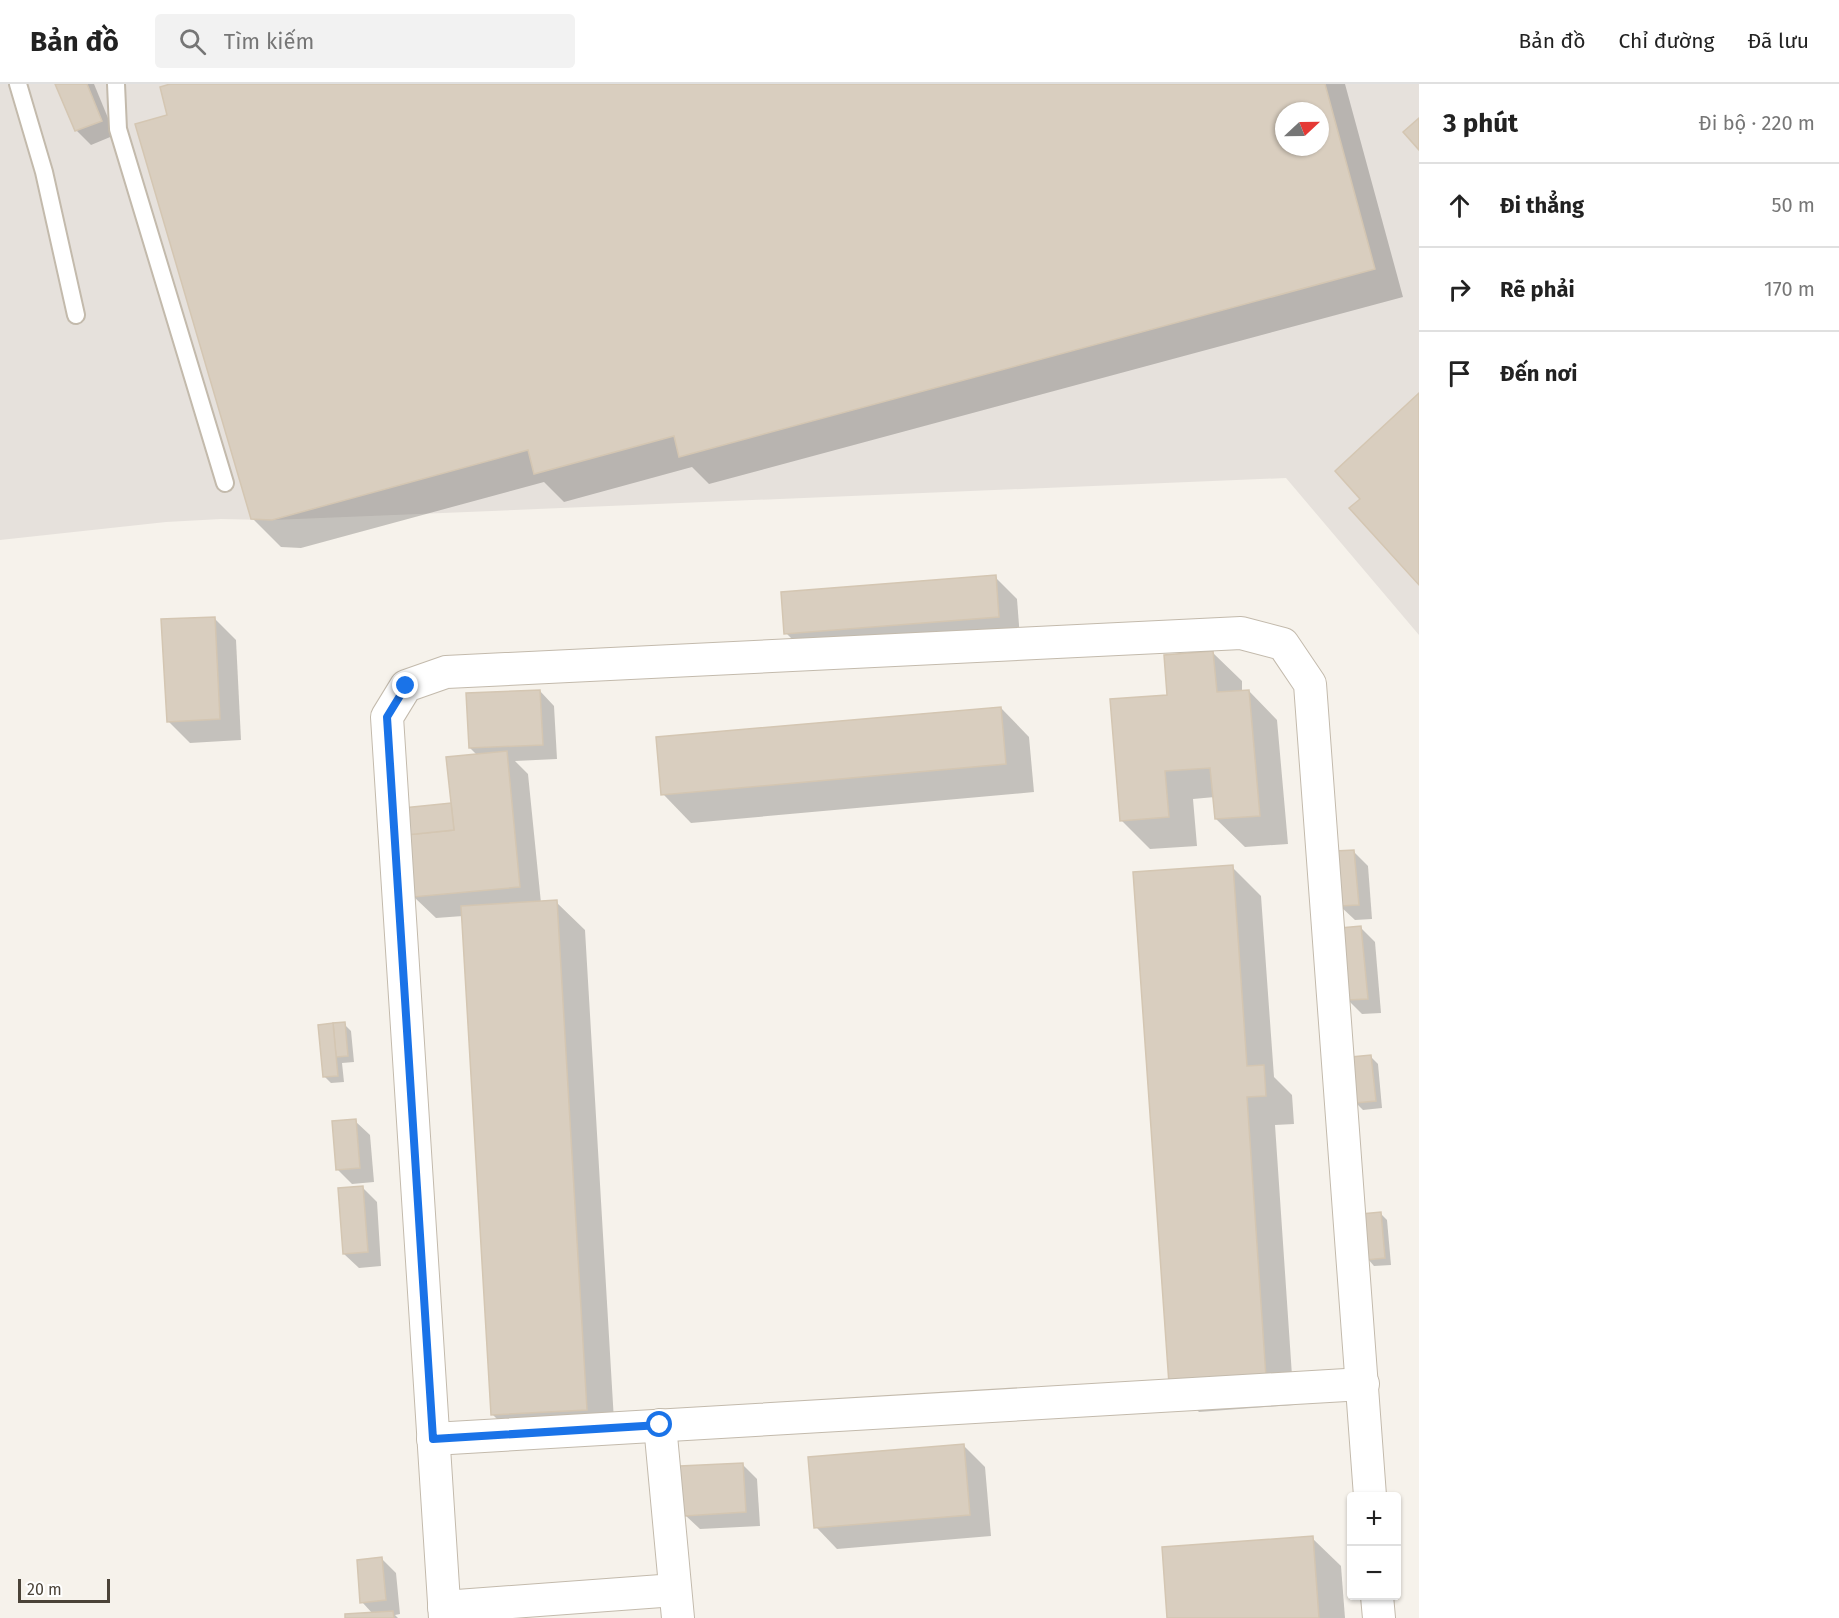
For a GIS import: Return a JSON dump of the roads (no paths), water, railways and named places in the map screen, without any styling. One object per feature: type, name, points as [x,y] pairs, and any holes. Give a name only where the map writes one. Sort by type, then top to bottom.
[{"type":"street","points":[[660,1425],[677,1604],[444,1612],[387,717],[406,686],[446,672],[1241,633],[1283,644],[1310,684],[1371,1492]]},
{"type":"street","points":[[433,1439],[1363,1384]]},
{"type":"street","points":[[1377,1600],[1379,1618]]},
{"type":"lane","points":[[18,84],[44,172],[76,315]]},
{"type":"lane","points":[[116,84],[118,129],[225,483]]}]
